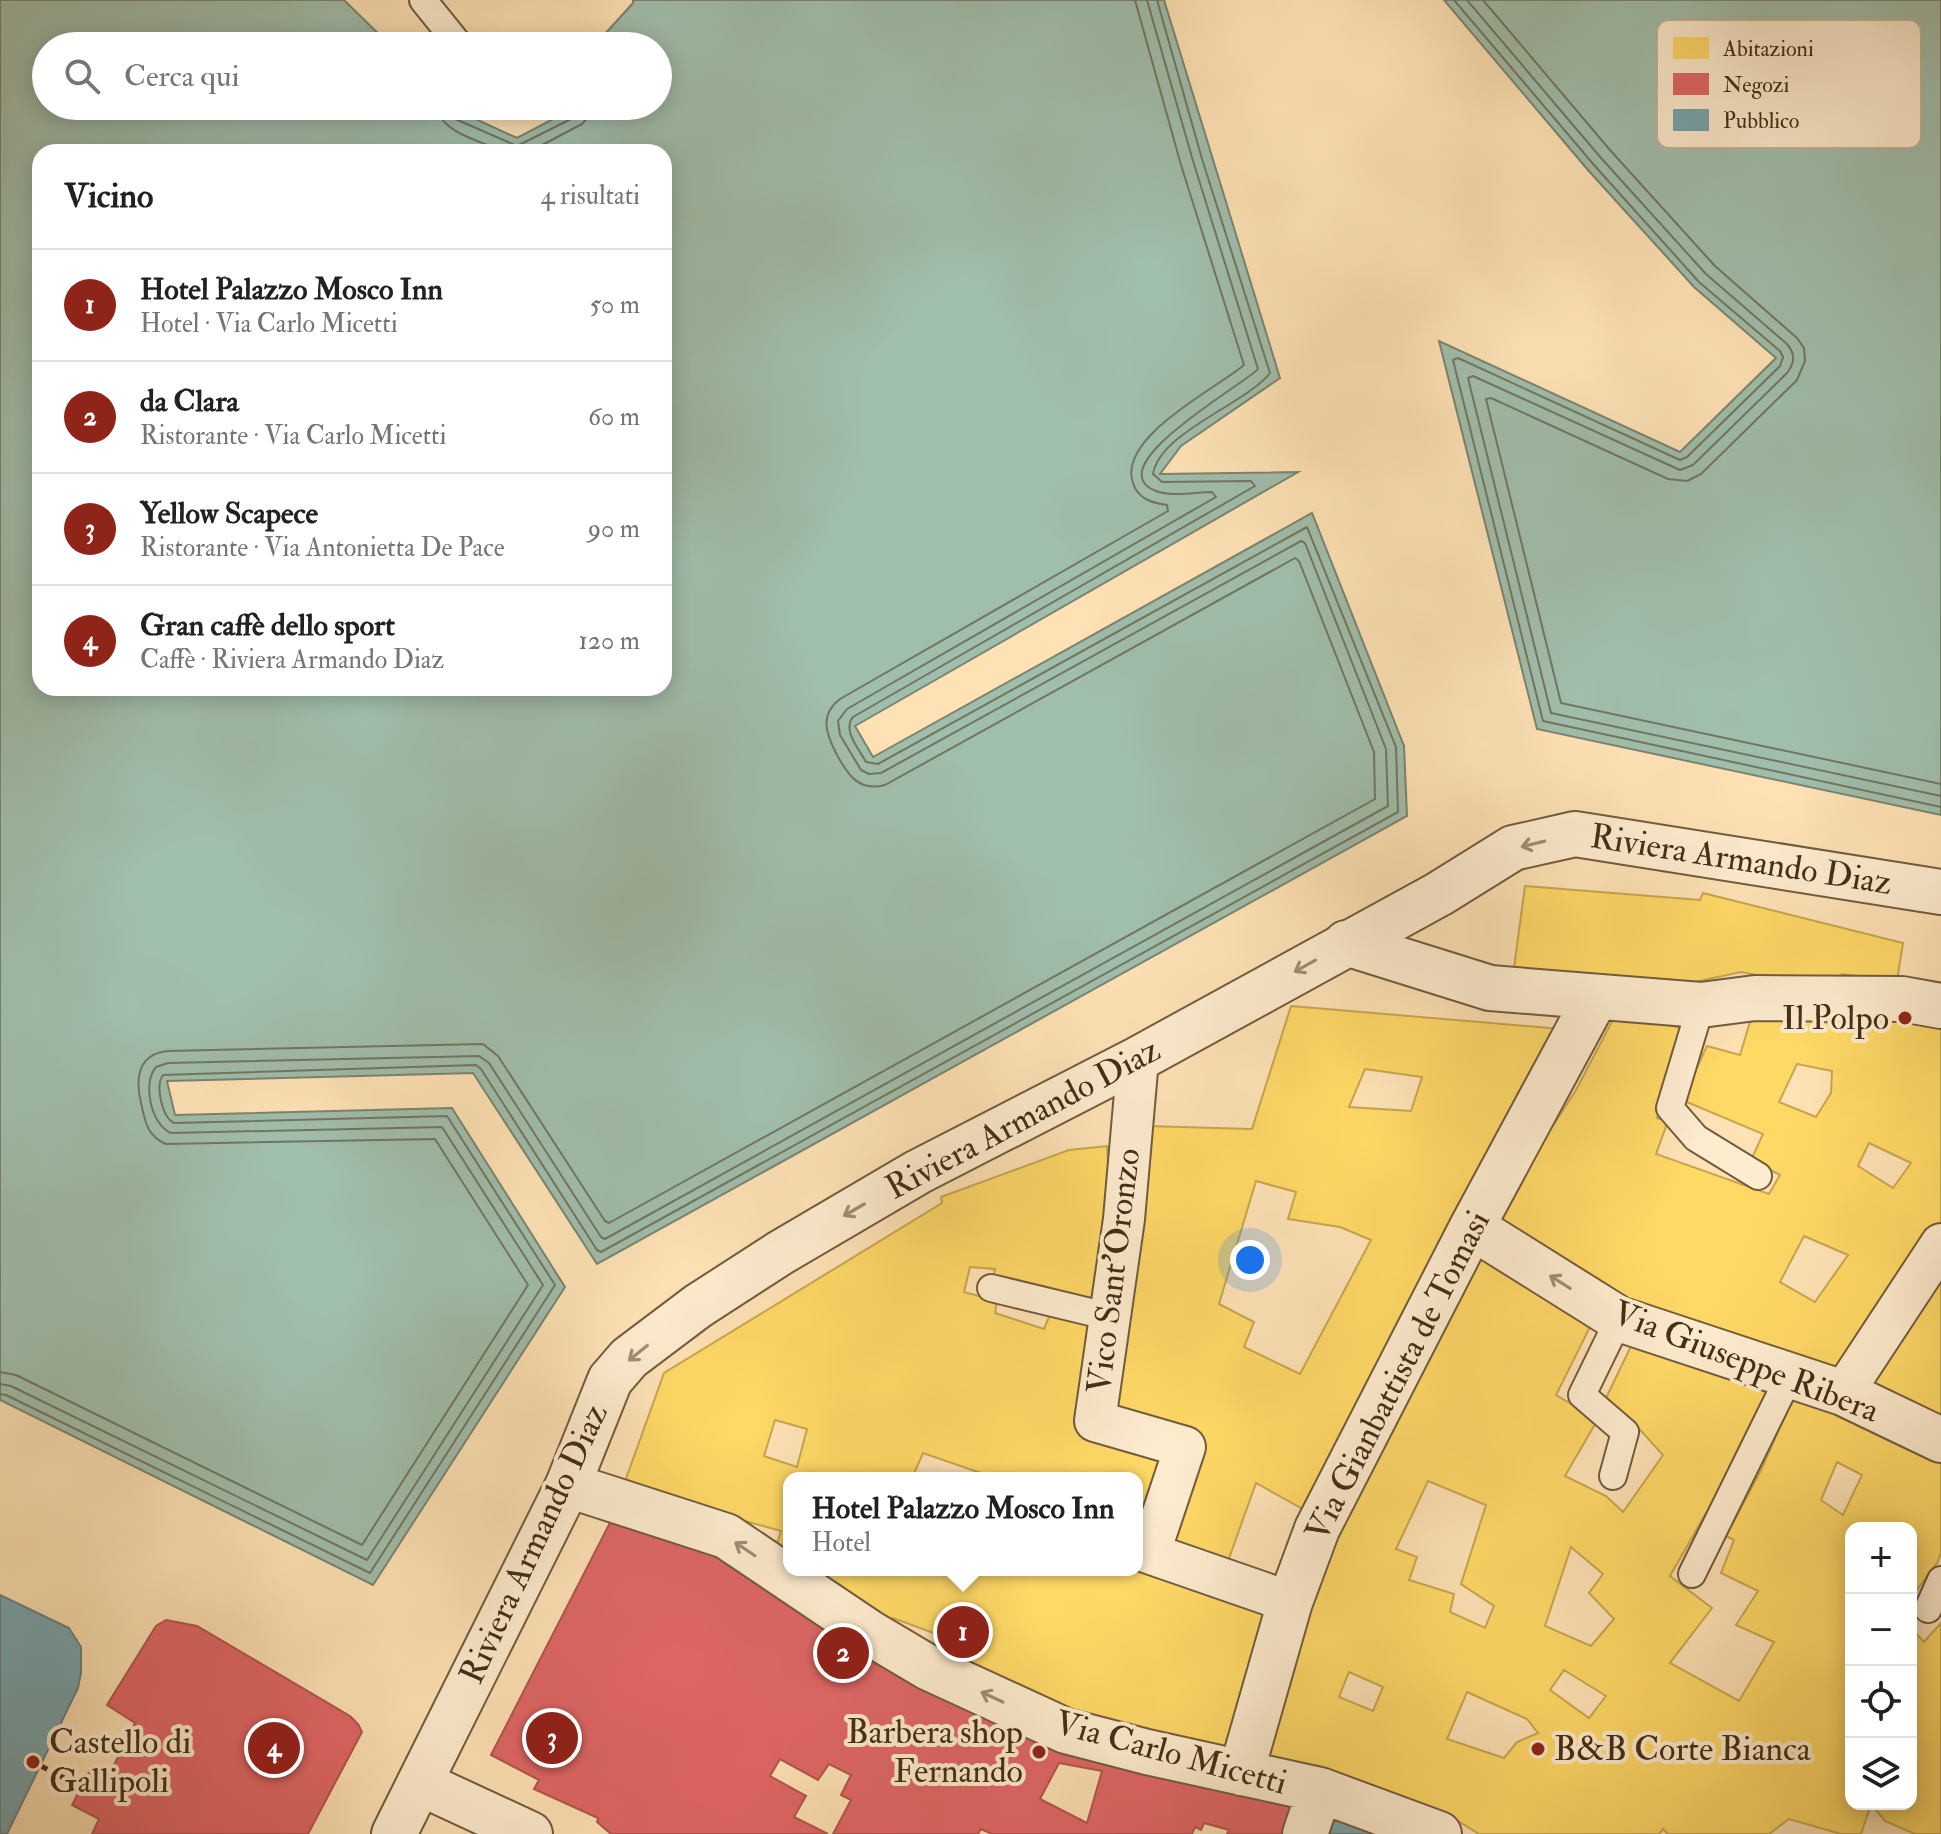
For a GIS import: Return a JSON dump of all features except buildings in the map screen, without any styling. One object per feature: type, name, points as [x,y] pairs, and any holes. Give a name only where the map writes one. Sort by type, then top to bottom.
[{"type":"street","name":"Riviera Armando Diaz","points":[[394,1834],[568,1485],[610,1380],[629,1358],[698,1306],[780,1253],[918,1172],[1138,1059],[1439,894],[1513,848],[1575,834],[1941,892]]},
{"type":"street","points":[[1346,943],[1490,988],[1701,1005],[1770,998],[1902,999],[1941,1006]]},
{"type":"street","name":"Via Gianbattista de Tomasi","points":[[1241,1773],[1290,1602],[1317,1529],[1472,1227],[1596,997]]},
{"type":"street","name":"Vico Sant'Oronzo","points":[[1138,1059],[1124,1219],[1095,1421],[1185,1447],[1144,1551],[1290,1602]]},
{"type":"street","name":"Via Giuseppe Ribera","points":[[1472,1227],[1619,1319],[1843,1393],[1941,1440]]},
{"type":"street","points":[[1843,1393],[1941,1244]]},
{"type":"street","name":"Via Carlo Micetti","points":[[568,1485],[726,1536],[783,1574]]},
{"type":"street","name":"Via Carlo Micetti","points":[[785,1576],[929,1668],[1066,1731],[1320,1790],[1439,1834]]},
{"type":"street","points":[[420,1783],[530,1834]]},
{"type":"street","points":[[1305,1834],[1320,1790]]},
{"type":"lane","points":[[423,0],[449,32]]},
{"type":"lane","points":[[1701,1005],[1670,1108],[1696,1138],[1758,1176]]},
{"type":"lane","points":[[991,1288],[1111,1317]]},
{"type":"lane","points":[[1613,1476],[1625,1432],[1582,1395],[1619,1319]]},
{"type":"lane","points":[[1692,1574],[1790,1375]]},
{"type":"lane","points":[[1928,1609],[1941,1580]]},
{"type":"path","points":[[33,1762],[82,1787]]},
{"type":"water","points":[[0,0],[344,0],[377,32],[32,32],[32,120],[478,120],[517,138],[551,120],[672,120],[672,32],[607,32],[633,0],[1164,0],[1280,378],[1181,446],[1160,474],[1298,472],[855,726],[873,757],[1312,513],[1404,746],[1407,816],[597,1264],[473,1073],[167,1081],[175,1115],[452,1108],[565,1287],[373,1585],[0,1400]]},
{"type":"water","points":[[1444,0],[1941,0],[1941,815],[1537,729],[1439,341],[1680,452],[1776,358],[1694,287],[1588,170]]},
{"type":"place","name":"Il Polpo","points":[[1905,1018]]},
{"type":"place","name":"Hotel Palazzo Mosco Inn","points":[[963,1632]]},
{"type":"place","name":"da Clara","points":[[843,1653]]},
{"type":"place","name":"Yellow Scapece","points":[[552,1738]]},
{"type":"place","name":"Gran caffè dello sport","points":[[274,1748]]},
{"type":"place","name":"B&B Corte Bianca","points":[[1538,1749]]},
{"type":"place","name":"Barbera shop Fernando","points":[[1039,1752]]},
{"type":"place","name":"Castello di Gallipoli","points":[[33,1762]]}]
